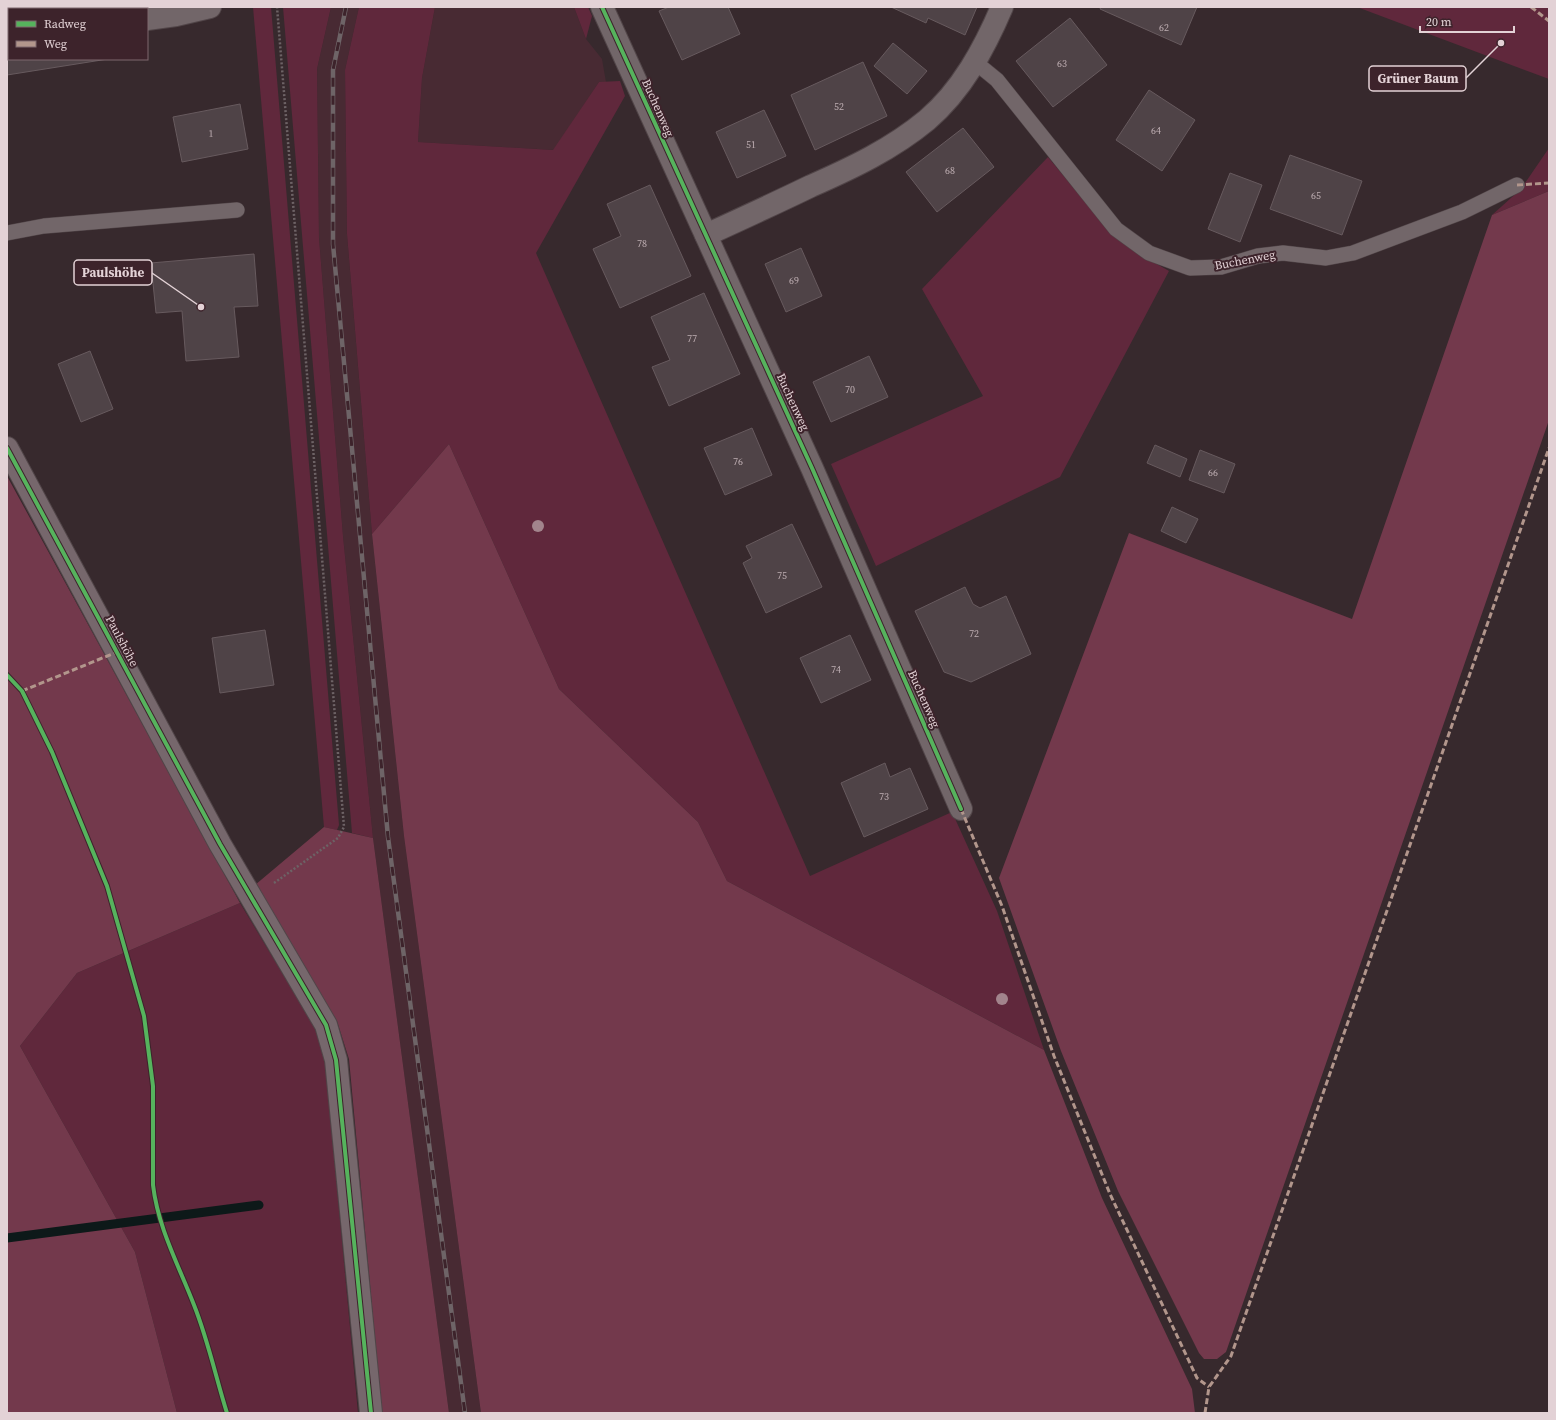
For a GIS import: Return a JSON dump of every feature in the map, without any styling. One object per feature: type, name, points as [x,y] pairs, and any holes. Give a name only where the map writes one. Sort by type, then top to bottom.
[{"type":"street","points":[[148,19],[176,11],[210,7]]},
{"type":"street","name":"Buchenweg","points":[[602,7],[812,468],[961,808]]},
{"type":"street","points":[[706,235],[866,161],[893,145],[927,120],[958,87],[975,62],[987,41],[1002,7]]},
{"type":"street","name":"Paulshöhe","points":[[7,448],[220,844],[326,1025],[336,1060],[371,1413]]},
{"type":"lane","name":"Buchenweg","points":[[975,62],[997,80],[1116,229],[1150,253],[1190,268],[1221,267],[1258,256],[1283,253],[1326,258],[1353,253],[1462,212],[1517,185]]},
{"type":"lane","points":[[7,233],[44,226],[237,210]]},
{"type":"path","points":[[251,899],[338,838],[344,827],[276,7]]},
{"type":"path","points":[[7,675],[22,691],[52,752],[107,886],[144,1016],[153,1086],[153,1185],[155,1200],[163,1228],[195,1307],[227,1413]]},
{"type":"shaded area","points":[[253,7],[271,7],[339,825],[337,830],[324,827]]},
{"type":"shaded area","points":[[283,7],[331,7],[317,69],[319,238],[343,536],[373,838],[352,833]]},
{"type":"shaded area","points":[[331,7],[359,7],[345,70],[347,234],[372,534],[404,836],[481,1413],[449,1413],[373,838],[343,536],[319,238],[317,69]]},
{"type":"shaded area","points":[[359,7],[435,7],[422,78],[418,142],[553,150],[599,82],[620,81],[625,96],[536,253],[810,876],[952,812],[997,911],[1044,1050],[727,881],[698,822],[559,689],[449,444],[372,534],[347,234],[345,70]]},
{"type":"shaded area","points":[[435,7],[574,7],[586,39],[602,59],[606,82],[599,82],[554,150],[418,142],[422,78]]},
{"type":"shaded area","points":[[574,7],[588,7],[592,16],[586,39]]},
{"type":"shaded area","points":[[1357,7],[1549,7],[1549,79]]},
{"type":"shaded area","points":[[1549,148],[1549,191],[1492,215],[1521,189]]},
{"type":"shaded area","points":[[1048,157],[1110,232],[1143,256],[1169,271],[1060,477],[876,566],[831,464],[983,396],[922,289]]},
{"type":"shaded area","points":[[1549,191],[1549,420],[1226,1352],[1217,1359],[1204,1359],[1199,1353],[1118,1191],[1061,1051],[999,878],[1129,533],[1352,619],[1492,215]]},
{"type":"shaded area","points":[[449,444],[559,689],[698,822],[727,881],[1044,1050],[1102,1198],[1192,1389],[1195,1413],[481,1413],[404,836],[372,534]]},
{"type":"shaded area","points":[[7,476],[240,903],[77,973],[20,1046],[135,1252],[177,1413],[7,1413]]},
{"type":"shaded area","points":[[324,827],[373,838],[449,1413],[382,1413],[349,1059],[337,1021],[255,885]]},
{"type":"shaded area","points":[[240,903],[314,1026],[325,1060],[358,1413],[177,1413],[135,1252],[20,1046],[77,973]]},
{"type":"building","points":[[669,7],[728,7],[740,34],[682,60],[659,11]]},
{"type":"building","points":[[891,7],[977,7],[965,35],[928,18],[926,23]]},
{"type":"building","points":[[1101,7],[1197,7],[1181,45],[1100,9]]},
{"type":"building","points":[[1070,18],[1107,65],[1053,107],[1016,61]]},
{"type":"building","points":[[893,43],[927,71],[907,94],[874,66]]},
{"type":"building","points":[[7,52],[8,60],[102,60],[7,75]]},
{"type":"building","points":[[863,62],[887,116],[815,150],[791,95]]},
{"type":"building","points":[[1149,90],[1195,120],[1162,171],[1116,140]]},
{"type":"building","points":[[240,104],[248,149],[182,162],[173,117]]},
{"type":"building","points":[[764,110],[786,156],[737,178],[716,132]]},
{"type":"building","points":[[963,128],[994,167],[937,212],[906,172]]},
{"type":"building","points":[[1290,155],[1362,181],[1342,235],[1270,209]]},
{"type":"building","points":[[1230,173],[1262,185],[1240,242],[1208,229]]},
{"type":"building","points":[[650,185],[691,276],[620,308],[593,249],[621,236],[607,204]]},
{"type":"building","points":[[801,248],[822,296],[786,312],[765,264]]},
{"type":"building","points":[[254,254],[258,306],[234,307],[239,357],[186,361],[182,311],[156,313],[151,263]]},
{"type":"building","points":[[704,293],[740,374],[669,406],[652,367],[670,360],[651,317]]},
{"type":"building","points":[[90,351],[113,409],[81,422],[58,364]]},
{"type":"building","points":[[869,356],[888,397],[831,422],[813,382]]},
{"type":"building","points":[[752,428],[772,475],[725,495],[704,448]]},
{"type":"building","points":[[1155,445],[1187,459],[1180,477],[1147,463]]},
{"type":"building","points":[[1200,450],[1235,464],[1224,493],[1189,480]]},
{"type":"building","points":[[1172,507],[1198,519],[1186,543],[1161,531]]},
{"type":"building","points":[[792,524],[822,587],[766,613],[743,563],[752,558],[746,546]]},
{"type":"building","points":[[965,587],[973,604],[980,608],[1006,596],[1031,654],[971,682],[944,672],[915,611]]},
{"type":"building","points":[[265,630],[274,685],[220,693],[212,638]]},
{"type":"building","points":[[850,635],[871,680],[821,703],[800,658]]},
{"type":"building","points":[[885,763],[890,777],[910,768],[928,809],[864,837],[841,783]]},
{"type":"waterway","points":[[7,1238],[259,1205]]},
{"type":"railway","points":[[346,7],[333,70],[333,244],[388,837],[465,1413]]},
{"type":"marked path","points":[[1531,7],[1549,21]]},
{"type":"marked path","points":[[1517,185],[1549,183]]},
{"type":"marked path","points":[[1205,1413],[1209,1387],[1231,1356],[1549,448]]},
{"type":"marked path","points":[[22,691],[117,652]]},
{"type":"marked path","points":[[961,809],[1002,906],[1054,1056],[1110,1194],[1197,1378],[1209,1387]]},
{"type":"cycle path","points":[[602,7],[812,468],[961,809]]},
{"type":"cycle path","points":[[7,448],[220,844],[326,1025],[336,1060],[371,1413]]},
{"type":"cycle path","points":[[7,675],[22,691],[52,752],[107,886],[144,1016],[153,1086],[153,1185],[159,1216],[199,1318],[227,1413]]},
{"type":"place","name":"Grüner Baum","points":[[1501,43]]},
{"type":"place","name":"Paulshöhe","points":[[201,307]]}]
